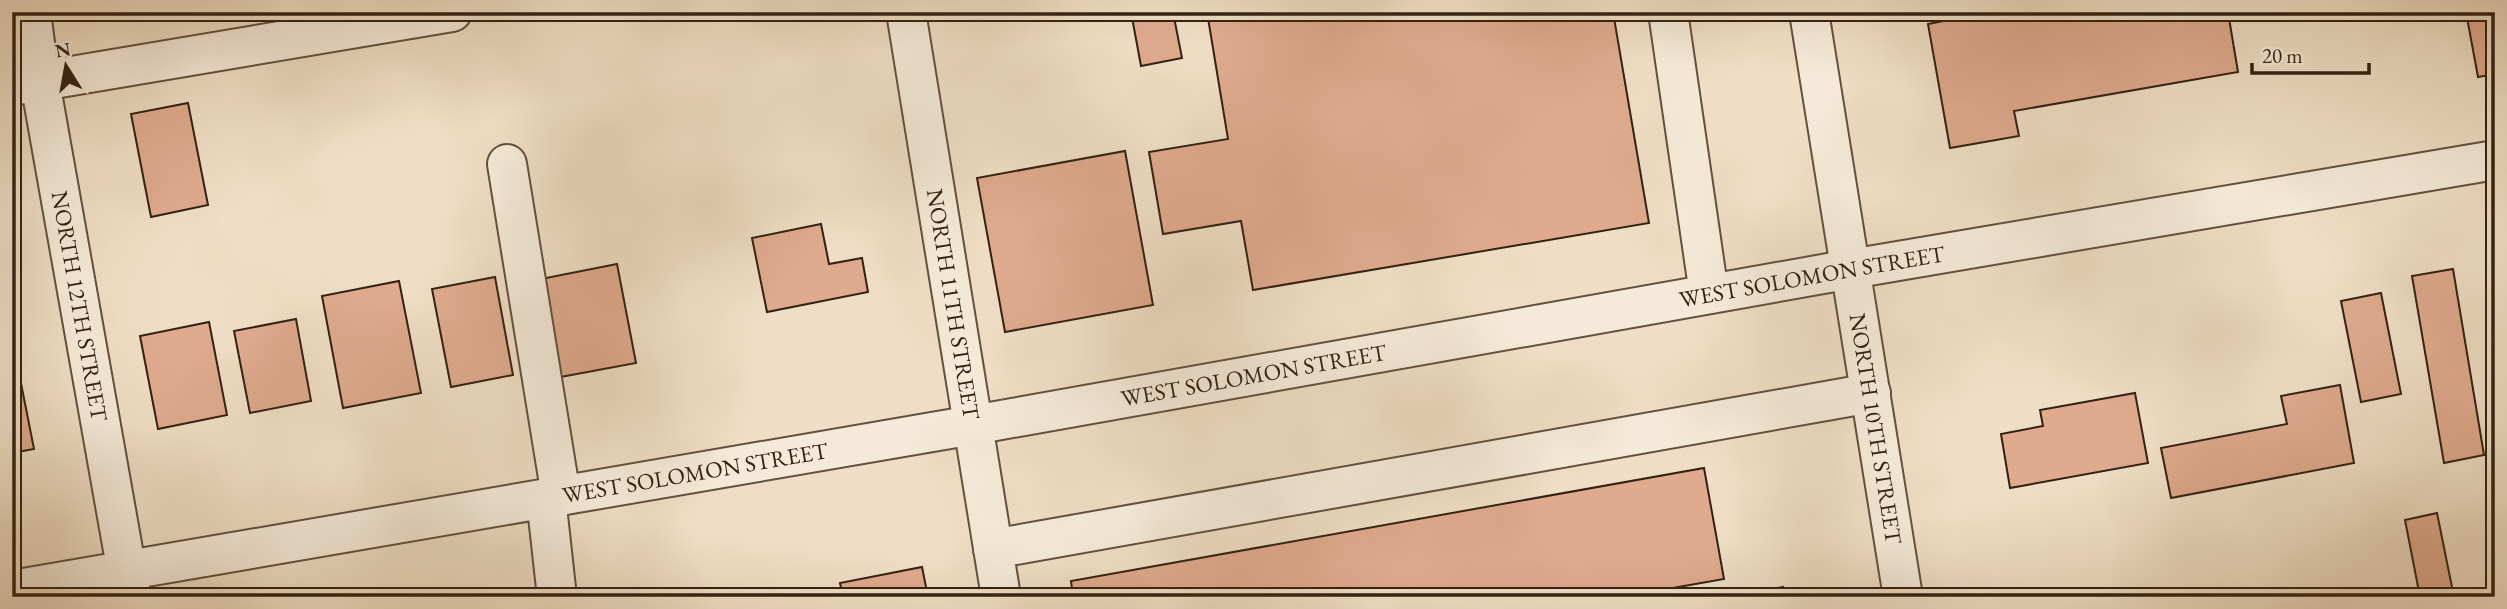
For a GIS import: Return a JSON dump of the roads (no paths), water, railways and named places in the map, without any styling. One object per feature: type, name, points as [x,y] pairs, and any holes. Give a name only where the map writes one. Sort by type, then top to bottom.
[{"type":"street","name":"NORTH 12TH STREET","points":[[31,12],[26,84],[129,584]]},
{"type":"street","points":[[26,84],[452,12]]},
{"type":"street","name":"NORTH 11TH STREET","points":[[906,12],[1001,597]]},
{"type":"street","points":[[1668,12],[1709,294]]},
{"type":"street","name":"NORTH 10TH STREET","points":[[1809,12],[1903,597]]},
{"type":"street","name":"WEST SOLOMON STREET","points":[[12,590],[129,584],[553,497],[1851,269],[2495,160]]},
{"type":"street","points":[[507,164],[553,497],[557,597]]},
{"type":"street","points":[[993,549],[1871,393]]}]
